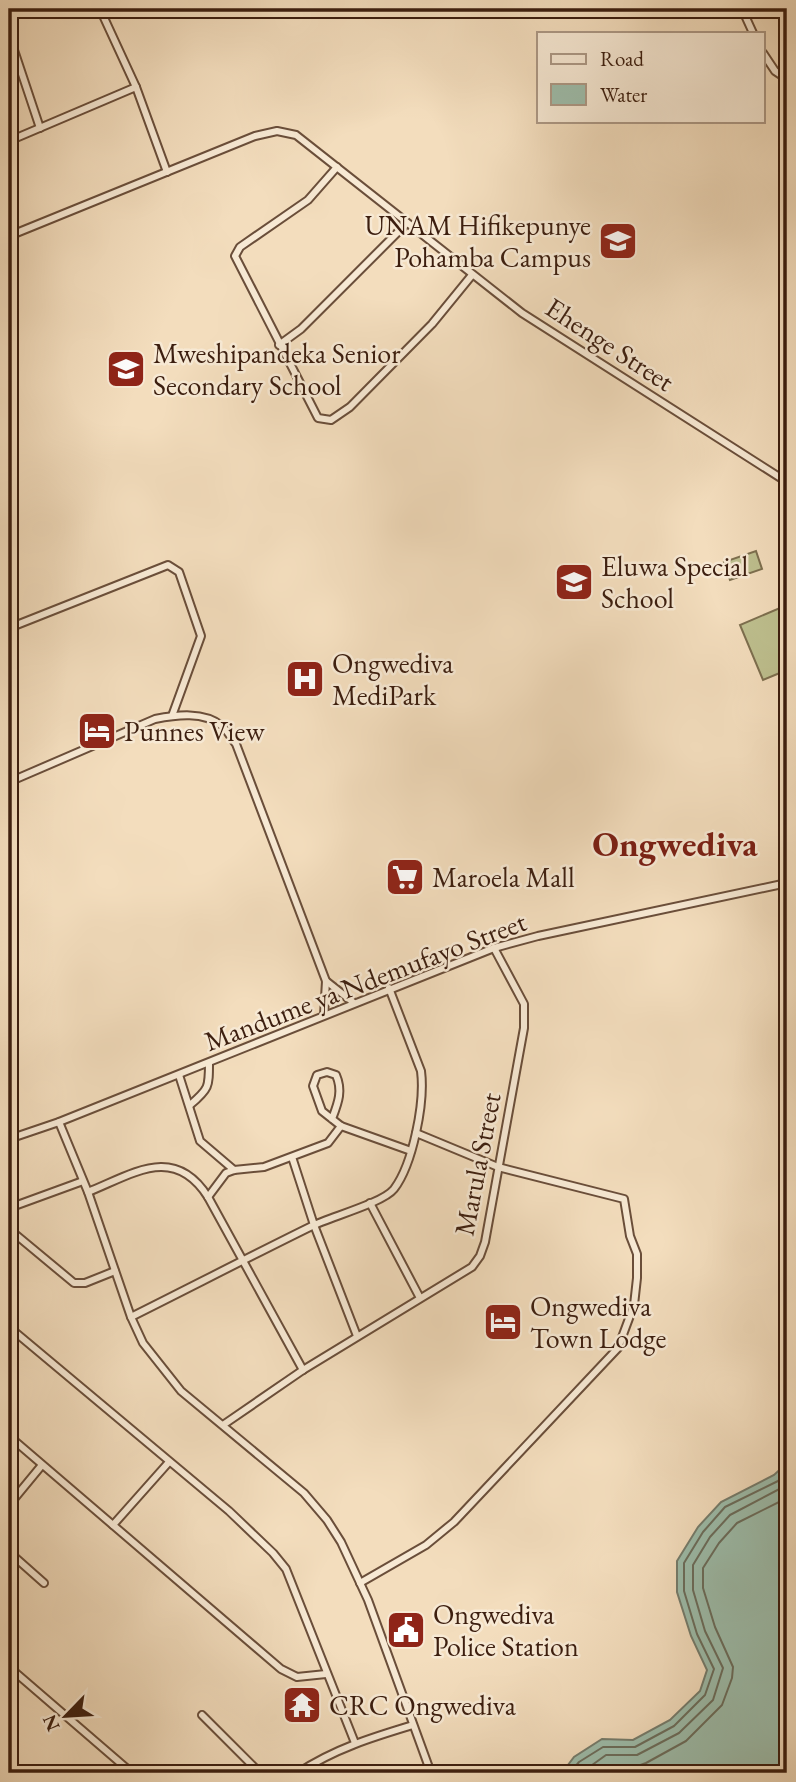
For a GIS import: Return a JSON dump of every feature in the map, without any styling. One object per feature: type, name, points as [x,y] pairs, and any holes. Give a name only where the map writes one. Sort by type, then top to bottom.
[{"type":"street","points":[[100,9],[136,87],[167,172]]},
{"type":"street","points":[[741,9],[752,32]]},
{"type":"street","points":[[9,36],[40,128]]},
{"type":"street","points":[[764,54],[775,71],[787,79]]},
{"type":"street","points":[[9,141],[136,87]]},
{"type":"street","name":"Ehenge Street","points":[[9,236],[255,136],[277,131],[296,135],[522,313],[787,482]]},
{"type":"street","points":[[337,167],[308,200],[240,247],[235,256],[318,418],[331,419],[350,407],[432,324],[472,275]]},
{"type":"street","points":[[279,345],[301,329],[407,223]]},
{"type":"street","points":[[9,628],[167,565],[179,572],[201,636],[172,716]]},
{"type":"street","points":[[9,782],[156,719],[195,715],[221,724],[236,744],[326,981],[324,1015]]},
{"type":"street","name":"Mandume ya Ndemufayo Street","points":[[9,1139],[60,1122],[494,948],[538,936],[787,883]]},
{"type":"street","name":"Marula Street","points":[[223,1425],[303,1370],[471,1267],[480,1256],[485,1242],[524,1028],[524,1004],[494,948]]},
{"type":"street","points":[[326,981],[354,1003]]},
{"type":"street","points":[[131,1317],[314,1225],[370,1203],[393,1190],[416,1133],[422,1083],[421,1071],[389,988]]},
{"type":"street","points":[[190,1105],[205,1093],[209,1086],[209,1063]]},
{"type":"street","points":[[332,1119],[341,1086],[336,1075],[327,1072],[317,1075],[313,1086],[322,1111],[332,1119],[341,1126],[411,1151]]},
{"type":"street","points":[[178,1075],[200,1141],[234,1170]]},
{"type":"street","points":[[60,1122],[143,1343],[181,1391],[304,1493],[327,1520],[341,1542],[360,1583],[431,1773]]},
{"type":"street","points":[[208,1197],[226,1173],[264,1167],[328,1143],[341,1126]]},
{"type":"street","points":[[360,1583],[426,1545],[454,1522],[618,1348],[628,1326],[636,1291],[638,1254],[630,1236],[624,1199],[498,1167],[416,1133]]},
{"type":"street","points":[[292,1157],[314,1225],[357,1336]]},
{"type":"street","points":[[88,1192],[159,1166],[192,1176],[208,1197],[303,1370]]},
{"type":"street","points":[[9,1209],[83,1181]]},
{"type":"street","points":[[370,1203],[420,1298]]},
{"type":"street","points":[[9,1228],[74,1283],[85,1283],[115,1271]]},
{"type":"street","points":[[9,1327],[229,1511],[273,1553],[286,1569],[355,1743]]},
{"type":"street","points":[[9,1436],[281,1669],[297,1677],[326,1674]]},
{"type":"street","points":[[113,1525],[169,1462]]},
{"type":"street","points":[[9,1505],[42,1465]]},
{"type":"street","points":[[9,1552],[44,1583]]},
{"type":"street","points":[[9,1667],[132,1773]]},
{"type":"street","points":[[202,1715],[260,1773]]},
{"type":"street","points":[[298,1773],[318,1760],[355,1743],[413,1724]]},
{"type":"green space","points":[[756,551],[762,569],[730,580],[724,562]]},
{"type":"green space","points":[[787,605],[787,670],[763,680],[740,625]]},
{"type":"water","points":[[787,1463],[787,1773],[562,1773],[574,1757],[602,1739],[633,1740],[670,1720],[700,1691],[707,1670],[691,1636],[677,1592],[677,1561],[698,1527],[721,1502],[774,1475]]},
{"type":"place","name":"UNAM Hifikepunye Pohamba Campus","points":[[618,241]]},
{"type":"place","name":"Mweshipandeka Senior Secondary School","points":[[126,369]]},
{"type":"place","name":"Eluwa Special School","points":[[574,582]]},
{"type":"place","name":"Ongwediva MediPark","points":[[305,679]]},
{"type":"place","name":"Punnes View","points":[[97,731]]},
{"type":"place","name":"Maroela Mall","points":[[405,877]]},
{"type":"place","name":"Ongwediva Town Lodge","points":[[503,1322]]},
{"type":"place","name":"Ongwediva Police Station","points":[[406,1630]]},
{"type":"place","name":"CRC Ongwediva","points":[[302,1705]]},
{"type":"district","name":"Ongwediva","points":[[675,843]]}]
